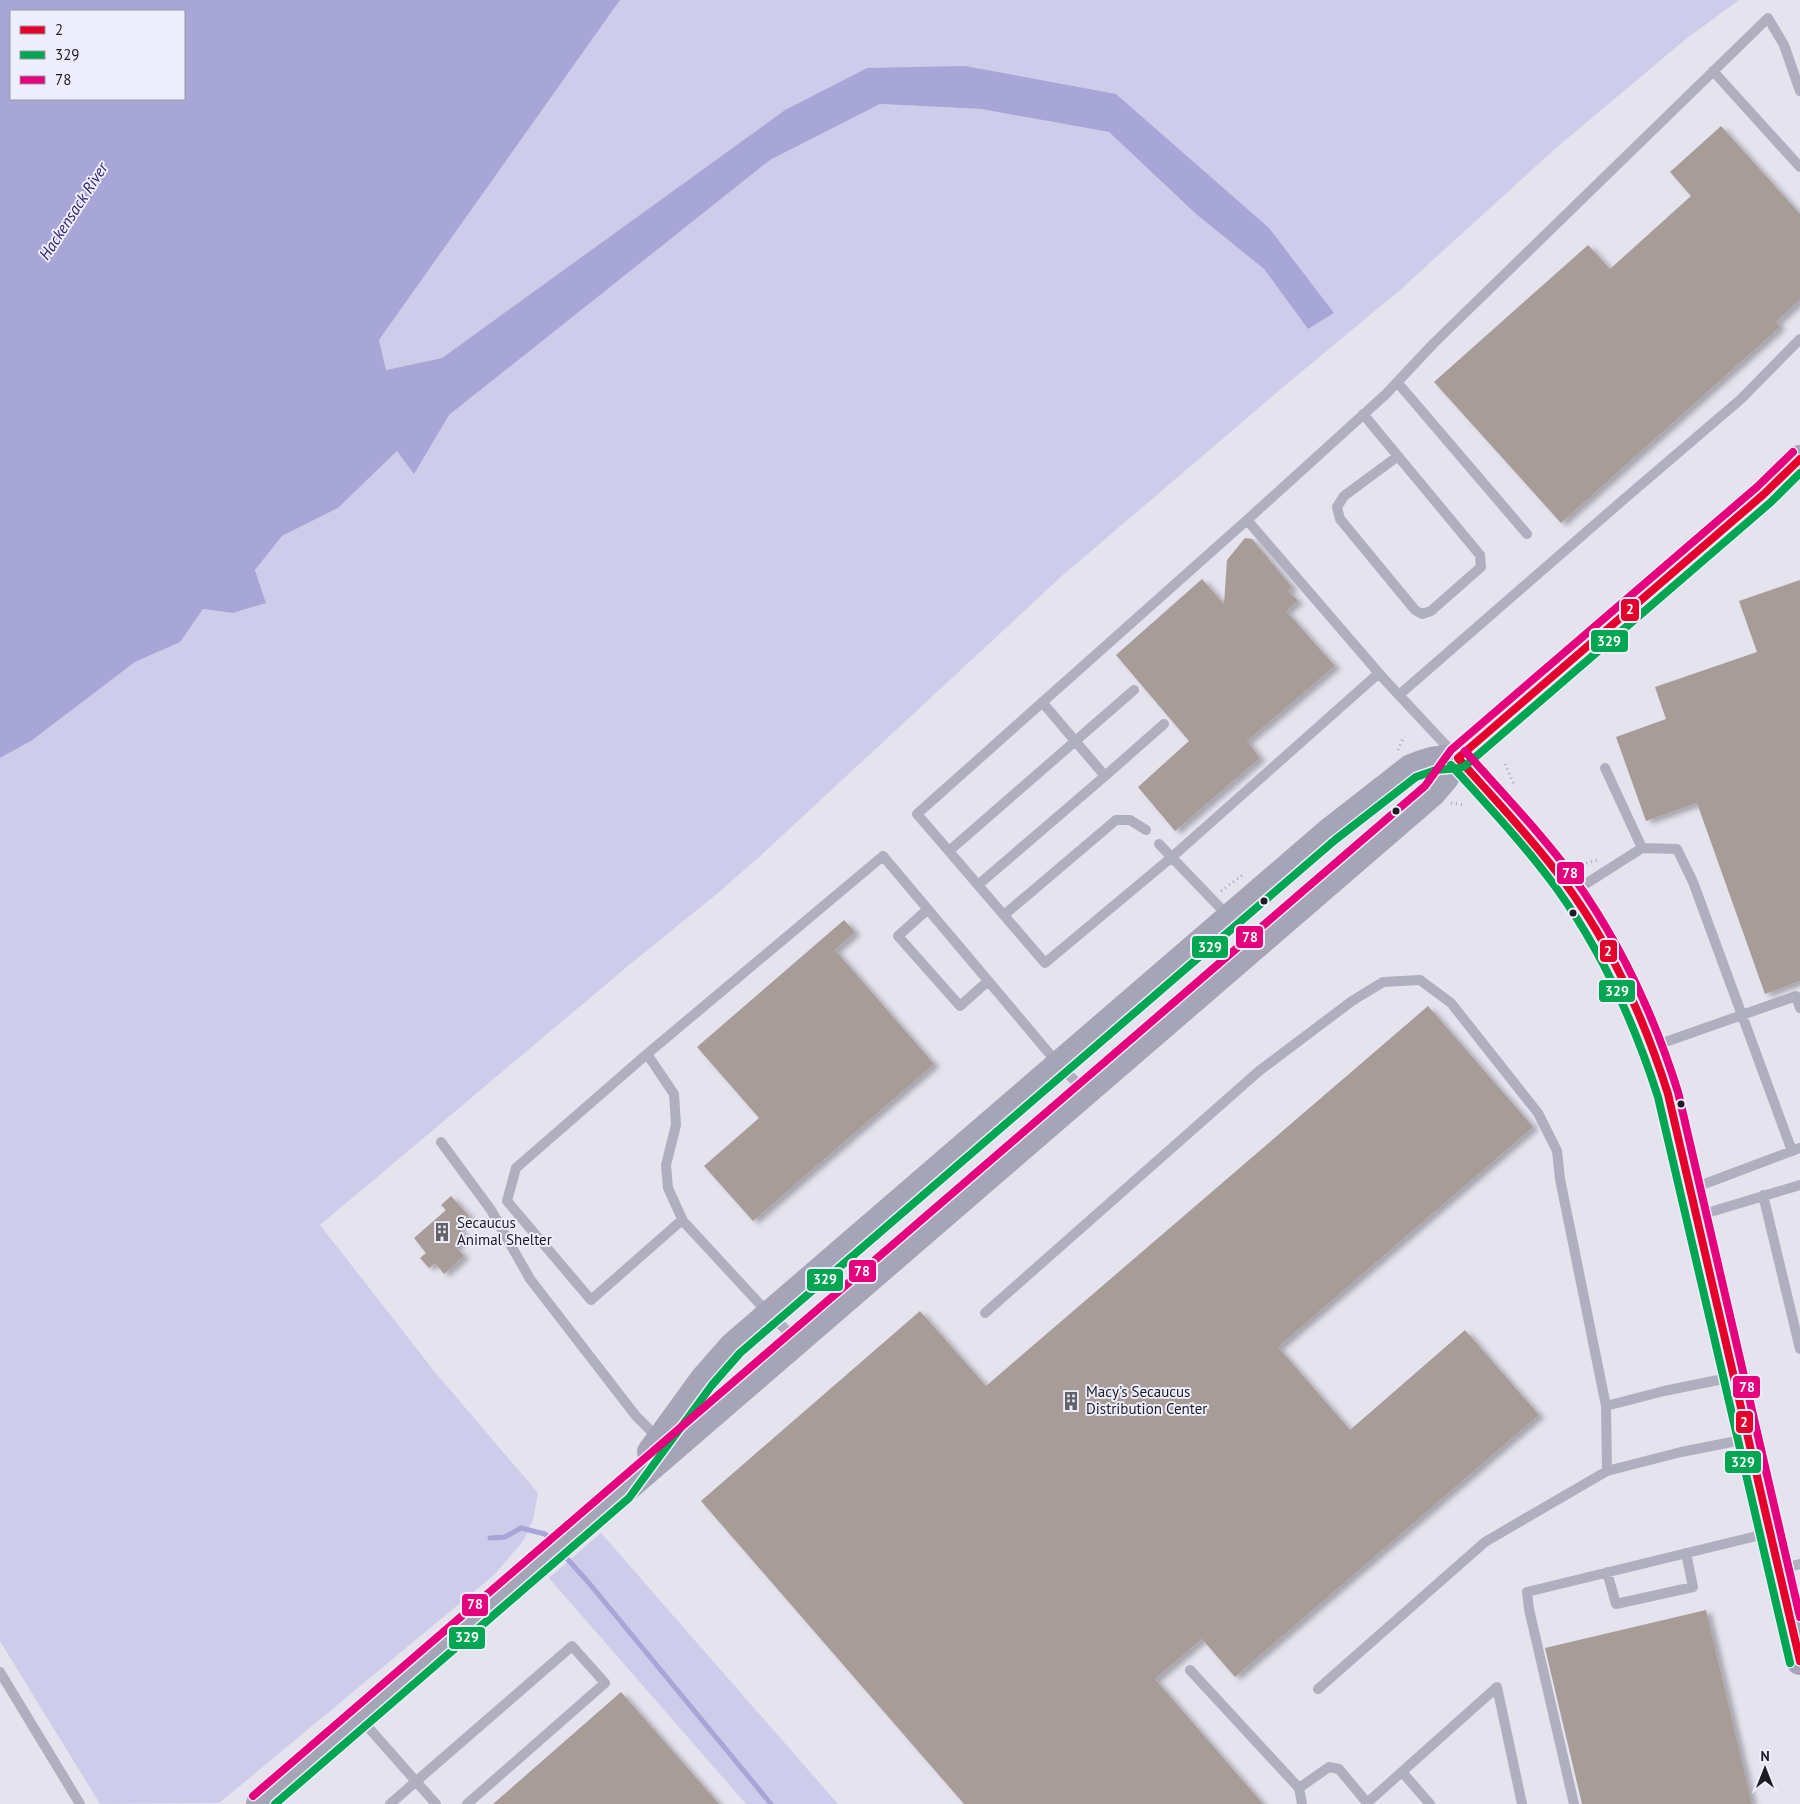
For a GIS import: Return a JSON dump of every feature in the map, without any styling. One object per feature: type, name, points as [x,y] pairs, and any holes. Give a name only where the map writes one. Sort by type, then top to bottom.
[{"type":"street","points":[[268,1801],[360,1718],[622,1491],[1432,793],[1458,758],[1758,499],[1800,459]]},
{"type":"street","points":[[622,1491],[718,1362],[733,1346],[1329,832],[1411,768],[1442,758],[1458,758],[1526,834],[1572,892],[1620,970],[1644,1022],[1668,1094],[1770,1533],[1789,1567],[1800,1661]]},
{"type":"lane","points":[[1379,673],[1172,858],[1045,963],[917,814],[1363,414],[1768,18],[1784,45],[1800,91]]},
{"type":"lane","points":[[1713,71],[1800,168]]},
{"type":"lane","points":[[1399,696],[1623,500],[1741,400],[1800,339]]},
{"type":"lane","points":[[1397,382],[1527,534]]},
{"type":"lane","points":[[1363,414],[1398,456],[1480,555],[1481,567],[1431,611],[1422,614],[1415,610],[1340,519],[1338,508],[1344,496],[1398,456]]},
{"type":"lane","points":[[1247,520],[1399,696],[1458,758]]},
{"type":"lane","points":[[949,851],[1134,690]]},
{"type":"lane","points":[[1042,702],[1105,776]]},
{"type":"lane","points":[[978,885],[1164,724]]},
{"type":"lane","points":[[1605,768],[1642,848]]},
{"type":"lane","points":[[1004,915],[1116,820],[1130,820],[1146,830]]},
{"type":"lane","points":[[1159,844],[1230,918],[1254,946]]},
{"type":"lane","points":[[1572,892],[1642,848],[1677,849],[1693,882],[1741,1014],[1796,1150],[1690,1189]]},
{"type":"lane","points":[[684,1223],[682,1220],[591,1300],[508,1201],[516,1168],[647,1054],[883,856],[1059,1065],[1085,1091]]},
{"type":"lane","points":[[928,910],[898,936],[960,1006],[988,981]]},
{"type":"lane","points":[[985,1313],[1267,1065],[1352,1001],[1383,982],[1420,980],[1451,1003],[1538,1113],[1557,1151],[1560,1179],[1606,1406],[1607,1471]]},
{"type":"lane","points":[[1653,1046],[1796,996],[1800,1008]]},
{"type":"lane","points":[[647,1054],[674,1094],[676,1125],[666,1171],[668,1188],[684,1223],[770,1315],[797,1340]]},
{"type":"lane","points":[[441,1142],[491,1210],[530,1278],[636,1416],[659,1440]]},
{"type":"lane","points":[[1696,1216],[1800,1185]]},
{"type":"lane","points":[[1763,1195],[1800,1349]]},
{"type":"lane","points":[[1606,1406],[1734,1376]]},
{"type":"lane","points":[[1318,1689],[1485,1542],[1607,1471],[1681,1452],[1748,1438]]},
{"type":"lane","points":[[1574,1804],[1529,1609],[1527,1592],[1770,1533]]},
{"type":"lane","points":[[1608,1572],[1616,1604],[1693,1587],[1686,1553]]},
{"type":"lane","points":[[390,1804],[572,1646],[605,1683],[467,1804]]},
{"type":"lane","points":[[1190,1670],[1299,1788],[1302,1804]]},
{"type":"lane","points":[[0,1672],[80,1804]]},
{"type":"lane","points":[[1299,1788],[1329,1767],[1339,1768],[1367,1803],[1497,1687],[1522,1804]]},
{"type":"lane","points":[[360,1718],[436,1804]]},
{"type":"lane","points":[[1402,1772],[1430,1804]]},
{"type":"path","points":[[1400,746],[1404,736]]},
{"type":"path","points":[[1504,764],[1518,794]]},
{"type":"path","points":[[1450,803],[1463,805]]},
{"type":"path","points":[[1573,859],[1584,864],[1601,858]]},
{"type":"shaded area","points":[[620,0],[1739,0],[1687,38],[1557,147],[1400,290],[1063,575],[758,858],[713,897],[629,965],[320,1225],[434,1371],[538,1493],[533,1520],[523,1541],[494,1575],[219,1803],[100,1804],[0,1641],[0,758],[31,741],[135,662],[179,642],[203,609],[233,613],[266,603],[255,570],[282,536],[338,508],[397,451],[414,473],[449,415],[770,160],[880,104],[981,109],[1109,132],[1196,214],[1264,269],[1308,329],[1334,313],[1116,94],[867,68],[785,110],[442,358],[386,370],[379,340]]},
{"type":"shaded area","points":[[601,1533],[838,1804],[746,1804],[549,1578]]},
{"type":"water","name":"Hackensack River","points":[[0,0],[620,0],[379,340],[386,370],[442,358],[785,110],[867,68],[965,66],[1116,94],[1269,228],[1334,313],[1308,329],[1264,269],[1196,214],[1109,132],[981,109],[880,104],[770,160],[449,415],[414,474],[397,451],[338,508],[282,536],[255,570],[266,603],[233,613],[203,609],[180,642],[135,662],[31,741],[0,758]]},
{"type":"building","points":[[1721,126],[1800,214],[1800,300],[1776,322],[1780,327],[1561,523],[1434,382],[1588,245],[1610,269],[1691,196],[1670,172]]},
{"type":"building","points":[[1245,538],[1252,539],[1292,587],[1288,591],[1298,601],[1286,611],[1335,666],[1247,741],[1260,758],[1175,831],[1138,787],[1189,741],[1116,655],[1202,579],[1224,604],[1227,560]]},
{"type":"building","points":[[1800,580],[1800,981],[1765,994],[1697,803],[1646,821],[1616,737],[1666,719],[1655,687],[1757,652],[1739,601]]},
{"type":"building","points":[[844,920],[855,932],[835,950],[934,1064],[753,1221],[704,1166],[759,1118],[697,1047]]},
{"type":"building","name":"Macy's Secaucus Distribution Center","points":[[1428,1006],[1533,1127],[1278,1347],[1350,1430],[1465,1330],[1539,1415],[1235,1677],[1202,1639],[1155,1679],[1263,1804],[964,1804],[701,1501],[920,1311],[986,1386]]},
{"type":"building","name":"Secaucus Animal Shelter","points":[[451,1196],[469,1216],[457,1227],[466,1236],[455,1246],[464,1256],[444,1274],[435,1263],[429,1268],[420,1258],[426,1253],[414,1238],[446,1210],[441,1205]]},
{"type":"building","points":[[1706,1610],[1752,1804],[1582,1804],[1545,1648]]},
{"type":"building","points":[[621,1692],[719,1804],[493,1804]]},
{"type":"waterway","points":[[490,1538],[505,1537],[521,1528],[545,1534],[551,1541]]},
{"type":"waterway","points":[[562,1553],[589,1583],[771,1804]]},
{"type":"transit line","name":"78","points":[[253,1796],[1425,786],[1451,750],[1757,487],[1793,452]]},
{"type":"transit line","name":"2","points":[[1458,758],[1764,494],[1800,459]]},
{"type":"transit line","name":"329","points":[[275,1804],[629,1498],[712,1385],[740,1353],[1335,840],[1416,777],[1436,770],[1465,766],[1771,502],[1800,473]]},
{"type":"transit line","name":"78","points":[[1465,751],[1535,829],[1574,878],[1591,903],[1607,928],[1635,981],[1669,1063],[1678,1092],[1800,1617]]},
{"type":"transit line","name":"2","points":[[1458,758],[1539,850],[1582,907],[1598,932],[1625,984],[1659,1066],[1668,1094],[1800,1661]]},
{"type":"transit line","name":"329","points":[[1451,765],[1532,857],[1574,913],[1603,963],[1639,1042],[1658,1097],[1790,1663]]},
{"type":"place","name":"Secaucus Animal Shelter","points":[[442,1232]]},
{"type":"place","name":"Macy's Secaucus Distribution Center","points":[[1071,1401]]}]
